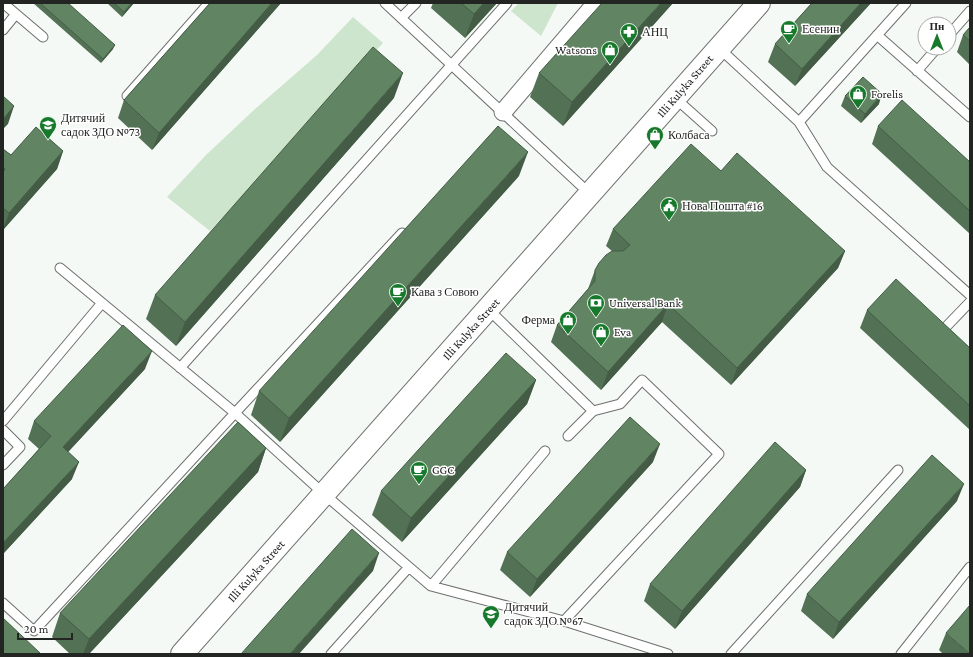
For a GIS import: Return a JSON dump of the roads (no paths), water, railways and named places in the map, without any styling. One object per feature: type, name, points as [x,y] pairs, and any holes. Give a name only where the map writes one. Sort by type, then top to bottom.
[{"type":"street","points":[[503,112],[596,3]]},
{"type":"street","name":"Illi Kulyka Street","points":[[182,654],[758,3]]},
{"type":"lane","points":[[3,3],[43,37]]},
{"type":"lane","points":[[127,96],[209,3]]},
{"type":"lane","points":[[385,3],[590,194]]},
{"type":"lane","points":[[401,18],[416,3]]},
{"type":"lane","points":[[180,368],[507,3]]},
{"type":"lane","points":[[799,122],[906,3]]},
{"type":"lane","points":[[957,26],[970,11]]},
{"type":"lane","points":[[3,30],[16,14]]},
{"type":"lane","points":[[877,35],[970,117]]},
{"type":"lane","points":[[719,48],[799,122],[827,167],[970,295]]},
{"type":"lane","points":[[917,71],[930,56]]},
{"type":"lane","points":[[675,98],[712,131]]},
{"type":"lane","points":[[3,603],[34,631],[408,226]]},
{"type":"lane","points":[[60,268],[235,413],[324,494],[431,586],[564,621],[668,654]]},
{"type":"lane","points":[[953,341],[942,332],[970,302]]},
{"type":"lane","points":[[3,421],[102,303]]},
{"type":"lane","points":[[488,309],[593,411]]},
{"type":"lane","points":[[564,621],[719,454],[642,380],[620,404],[593,411],[568,436]]},
{"type":"lane","points":[[3,430],[20,447],[3,465]]},
{"type":"lane","points":[[431,586],[545,451]]},
{"type":"lane","points":[[731,654],[898,470]]},
{"type":"lane","points":[[330,654],[409,567]]},
{"type":"lane","points":[[901,654],[970,567]]},
{"type":"place","name":"Есенин","points":[[789,44]]},
{"type":"place","name":"АНЦ","points":[[629,47]]},
{"type":"place","name":"Watsons","points":[[610,65]]},
{"type":"place","name":"Forelis","points":[[858,109]]},
{"type":"place","name":"Дитячий садок ЗДО №73","points":[[48,140]]},
{"type":"place","name":"Колбаса","points":[[655,150]]},
{"type":"place","name":"Нова Пошта #16","points":[[669,221]]},
{"type":"place","name":"Кава з Совою","points":[[398,307]]},
{"type":"place","name":"Universal Bank","points":[[596,318]]},
{"type":"place","name":"Ферма","points":[[568,335]]},
{"type":"place","name":"Eva","points":[[601,347]]},
{"type":"place","name":"GGC","points":[[419,485]]},
{"type":"place","name":"Дитячий садок ЗДО №67","points":[[491,629]]}]
